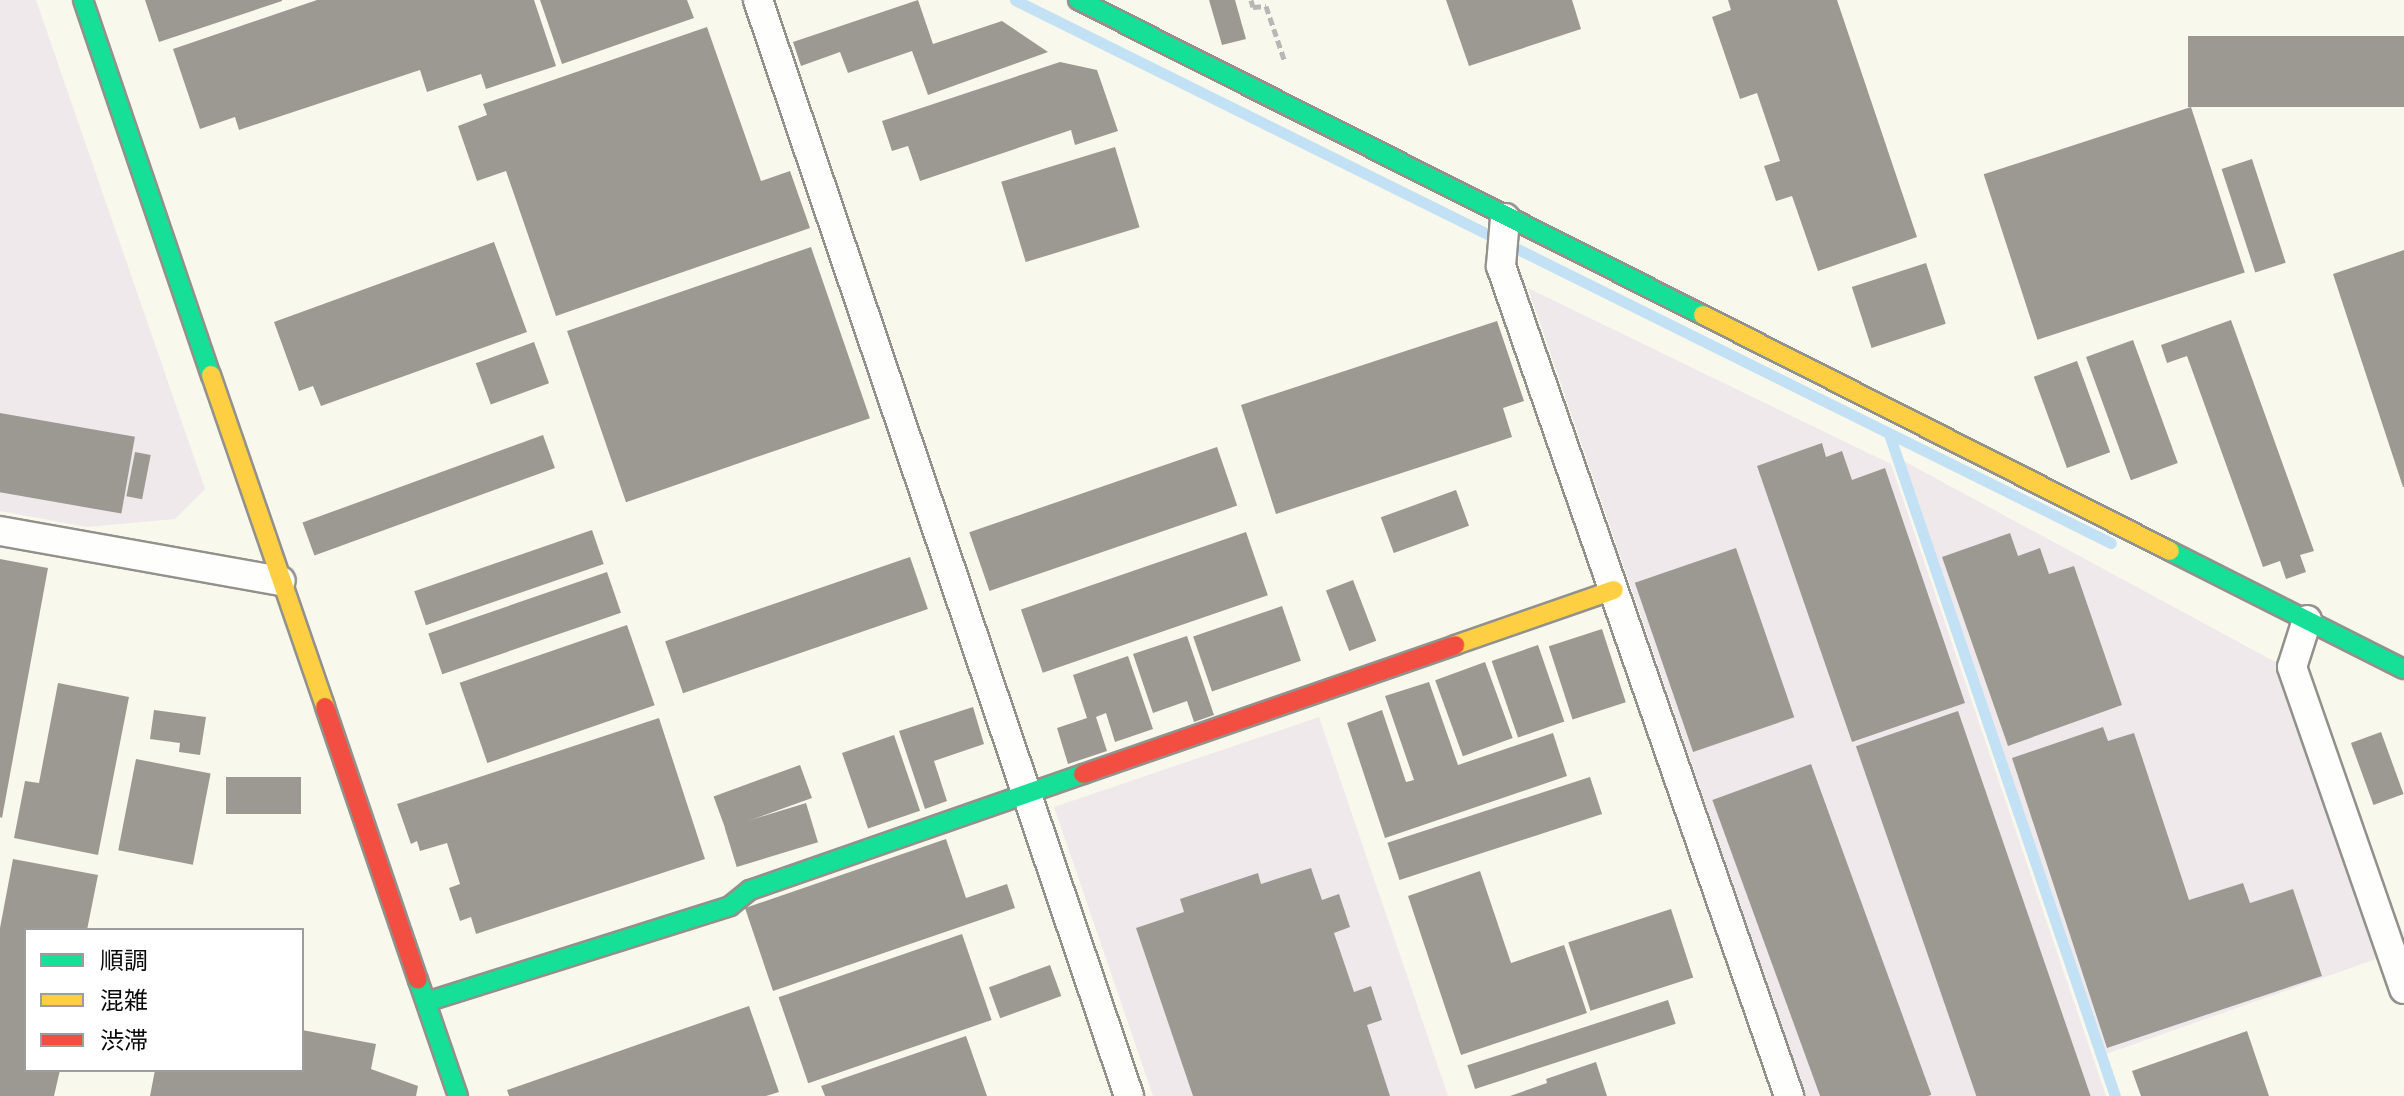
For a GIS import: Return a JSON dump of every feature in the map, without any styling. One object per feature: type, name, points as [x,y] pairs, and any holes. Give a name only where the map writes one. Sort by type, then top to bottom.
[{"type":"street","points":[[83,0],[458,1096]]},
{"type":"street","points":[[758,0],[1129,1096]]},
{"type":"street","points":[[1078,0],[2404,669]]},
{"type":"street","points":[[1505,218],[1501,266],[1789,1096]]},
{"type":"street","points":[[0,531],[281,581]]},
{"type":"street","points":[[426,1002],[730,906],[750,890],[1614,590]]},
{"type":"street","points":[[2307,620],[2292,667],[2404,989]]},
{"type":"path","points":[[1251,0],[1253,7],[1266,6]]},
{"type":"shaded area","points":[[0,0],[36,0],[205,489],[175,519],[87,527],[0,511]]},
{"type":"shaded area","points":[[1528,288],[1891,464],[2106,1096],[1806,1096]]},
{"type":"shaded area","points":[[1902,460],[2281,665],[2382,957],[2106,1054]]},
{"type":"shaded area","points":[[1319,717],[1448,1096],[1153,1096],[1054,807]]},
{"type":"building","points":[[145,0],[282,0],[282,1],[159,42]]},
{"type":"building","points":[[317,0],[534,0],[556,66],[486,89],[481,74],[427,92],[420,70],[239,130],[235,117],[200,129],[173,49]]},
{"type":"building","points":[[540,0],[687,0],[694,18],[562,64]]},
{"type":"building","points":[[918,0],[933,44],[1002,21],[1048,52],[928,95],[912,51],[848,73],[840,52],[801,66],[793,42]]},
{"type":"building","points":[[1209,0],[1235,0],[1246,39],[1222,45]]},
{"type":"building","points":[[1446,0],[1572,0],[1581,29],[1469,66]]},
{"type":"building","points":[[1728,0],[1837,0],[1917,237],[1818,271],[1792,196],[1776,201],[1764,166],[1780,161],[1757,93],[1740,99],[1712,17],[1731,10]]},
{"type":"building","points":[[707,27],[761,181],[790,171],[810,228],[556,316],[506,171],[477,181],[458,126],[487,115],[483,104]]},
{"type":"building","points":[[2188,36],[2404,36],[2404,107],[2188,107]]},
{"type":"building","points":[[1060,62],[1097,70],[1118,131],[1075,145],[1071,130],[920,181],[908,146],[892,151],[882,121]]},
{"type":"building","points":[[2191,107],[2245,272],[2037,340],[1984,174]]},
{"type":"building","points":[[1115,147],[1140,227],[1026,262],[1001,182]]},
{"type":"building","points":[[2252,159],[2286,263],[2255,273],[2222,169]]},
{"type":"building","points":[[494,242],[527,332],[321,406],[313,386],[299,391],[274,322]]},
{"type":"building","points":[[811,247],[870,418],[626,502],[567,331]]},
{"type":"building","points":[[2404,250],[2404,487],[2403,487],[2333,274]]},
{"type":"building","points":[[1926,263],[1946,324],[1872,348],[1852,287]]},
{"type":"building","points":[[2231,320],[2314,551],[2300,555],[2306,572],[2286,579],[2280,561],[2263,567],[2187,356],[2167,363],[2161,345]]},
{"type":"building","points":[[1497,321],[1524,401],[1503,408],[1512,437],[1276,514],[1241,405]]},
{"type":"building","points":[[2133,340],[2178,463],[2131,480],[2086,357]]},
{"type":"building","points":[[534,342],[549,383],[491,405],[476,363]]},
{"type":"building","points":[[2077,361],[2110,452],[2067,468],[2034,377]]},
{"type":"building","points":[[0,413],[135,437],[121,514],[0,492]]},
{"type":"building","points":[[543,435],[555,468],[314,555],[302,523]]},
{"type":"building","points":[[1822,443],[1826,457],[1842,451],[1852,480],[1885,468],[1965,703],[1852,742],[1757,466]]},
{"type":"building","points":[[1217,447],[1237,506],[989,591],[969,532]]},
{"type":"building","points":[[135,452],[151,455],[142,499],[126,496]]},
{"type":"building","points":[[1456,490],[1469,526],[1394,553],[1381,517]]},
{"type":"building","points":[[592,530],[604,564],[426,625],[414,591]]},
{"type":"building","points":[[1246,532],[1268,595],[1043,673],[1021,609]]},
{"type":"building","points":[[2010,533],[2018,556],[2040,548],[2049,574],[2074,566],[2122,705],[2008,746],[1942,557]]},
{"type":"building","points":[[1736,548],[1794,717],[1693,752],[1635,583]]},
{"type":"building","points":[[910,557],[928,609],[683,693],[665,641]]},
{"type":"building","points":[[0,559],[48,568],[2,818],[0,817]]},
{"type":"building","points":[[607,572],[621,613],[442,674],[428,634]]},
{"type":"building","points":[[1353,580],[1376,641],[1349,651],[1326,590]]},
{"type":"building","points":[[1282,606],[1301,661],[1212,691],[1193,637]]},
{"type":"building","points":[[627,625],[655,705],[487,763],[460,683]]},
{"type":"building","points":[[1602,629],[1626,702],[1573,720],[1549,646]]},
{"type":"building","points":[[1187,636],[1214,715],[1194,722],[1187,701],[1153,713],[1133,654]]},
{"type":"building","points":[[1538,645],[1564,722],[1518,738],[1492,661]]},
{"type":"building","points":[[1128,656],[1153,729],[1115,742],[1106,713],[1096,717],[1107,751],[1068,764],[1057,728],[1087,718],[1073,675]]},
{"type":"building","points":[[1485,662],[1513,738],[1463,756],[1435,680]]},
{"type":"building","points":[[1429,682],[1458,765],[1553,733],[1567,776],[1385,838],[1347,723],[1382,710],[1406,782],[1414,780],[1385,696]]},
{"type":"building","points":[[58,683],[129,697],[98,855],[14,838],[25,781],[39,783]]},
{"type":"building","points":[[973,707],[984,744],[934,761],[947,801],[925,809],[899,731]]},
{"type":"building","points":[[154,710],[206,717],[200,755],[179,752],[180,743],[150,739]]},
{"type":"building","points":[[1958,711],[2091,1096],[1976,1096],[1856,746]]},
{"type":"building","points":[[659,718],[705,859],[476,934],[471,917],[460,921],[449,888],[460,884],[447,843],[420,851],[417,841],[411,844],[397,804]]},
{"type":"building","points":[[2103,727],[2108,741],[2134,733],[2189,900],[2243,883],[2250,903],[2293,889],[2322,976],[2107,1048],[2012,758]]},
{"type":"building","points":[[2381,732],[2404,794],[2374,805],[2351,743]]},
{"type":"building","points":[[894,735],[920,811],[868,829],[842,753]]},
{"type":"building","points":[[136,759],[211,774],[193,865],[118,850]]},
{"type":"building","points":[[1811,764],[1931,1095],[1820,1096],[1712,800]]},
{"type":"building","points":[[800,765],[812,798],[726,829],[714,796]]},
{"type":"building","points":[[226,777],[301,777],[301,814],[226,814]]},
{"type":"building","points":[[1590,777],[1602,814],[1399,880],[1387,843]]},
{"type":"building","points":[[806,803],[818,842],[737,867],[725,828]]},
{"type":"building","points":[[946,839],[966,898],[1007,884],[1015,908],[773,991],[745,908]]},
{"type":"building","points":[[13,859],[98,875],[87,928],[24,928],[24,1072],[60,1072],[54,1096],[0,1096],[0,928]]},
{"type":"building","points":[[1311,868],[1322,900],[1339,894],[1350,927],[1334,933],[1354,992],[1371,986],[1382,1020],[1367,1025],[1390,1096],[1193,1096],[1136,928],[1184,912],[1180,899],[1258,873],[1261,884]]},
{"type":"building","points":[[1480,871],[1511,963],[1564,945],[1587,1013],[1461,1055],[1408,896]]},
{"type":"building","points":[[1671,909],[1693,977],[1591,1011],[1568,942]]},
{"type":"building","points":[[962,934],[992,1020],[808,1083],[779,997]]},
{"type":"building","points":[[1050,965],[1061,996],[1000,1018],[989,987]]},
{"type":"building","points":[[1668,1000],[1676,1024],[1475,1089],[1467,1065]]},
{"type":"building","points":[[749,1006],[779,1092],[766,1096],[509,1096],[507,1090]]},
{"type":"building","points":[[304,1030],[376,1044],[371,1069],[418,1086],[416,1096],[150,1096],[155,1072],[304,1072]]},
{"type":"building","points":[[2247,1031],[2269,1096],[2141,1096],[2132,1071]]},
{"type":"building","points":[[966,1036],[987,1096],[825,1096],[821,1086]]},
{"type":"building","points":[[1596,1062],[1607,1096],[1510,1096],[1547,1083],[1546,1079]]},
{"type":"waterway","points":[[1015,0],[2111,543]]},
{"type":"waterway","points":[[1889,434],[2115,1096]]},
{"type":"traffic: fast","points":[[83,0],[211,375]]},
{"type":"traffic: fast","points":[[1078,0],[1703,315]]},
{"type":"traffic: fast","points":[[2170,551],[2404,669]]},
{"type":"traffic: fast","points":[[426,1002],[730,906],[750,890],[1083,774]]},
{"type":"traffic: fast","points":[[418,980],[458,1096]]},
{"type":"traffic: slow","points":[[1703,315],[2170,551]]},
{"type":"traffic: slow","points":[[211,375],[325,707]]},
{"type":"traffic: slow","points":[[1455,645],[1614,590]]},
{"type":"traffic: jam","points":[[1083,774],[1455,645]]},
{"type":"traffic: jam","points":[[325,707],[418,980]]}]
